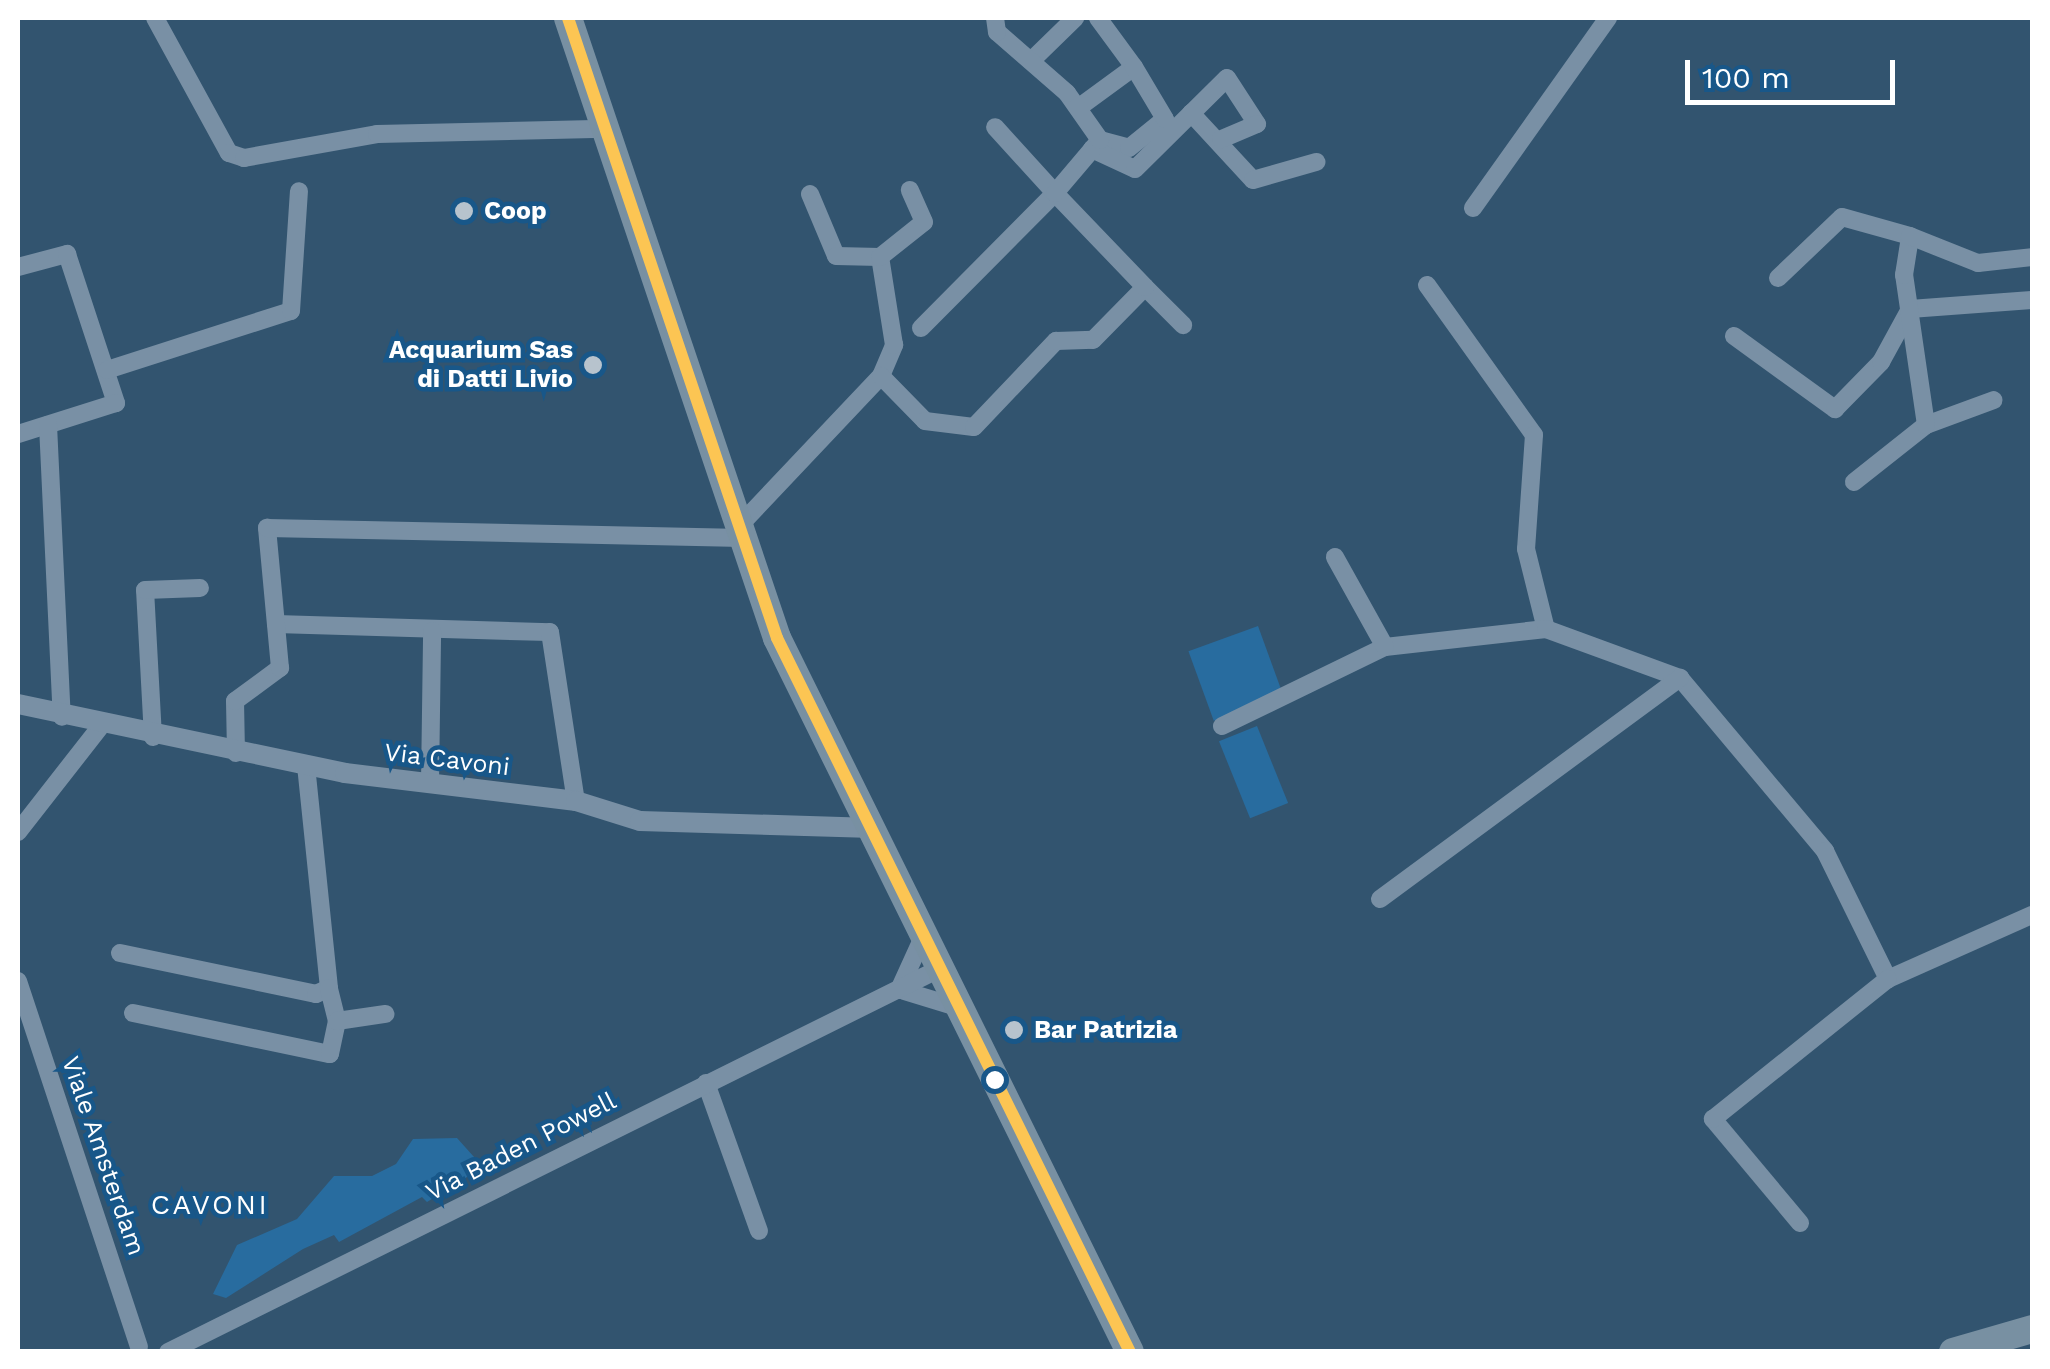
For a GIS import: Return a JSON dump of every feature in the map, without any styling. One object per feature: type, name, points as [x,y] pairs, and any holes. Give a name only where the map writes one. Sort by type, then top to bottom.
[{"type":"main road","points":[[568,18],[777,638],[1130,1352]]},
{"type":"main road","points":[[1952,1352],[2032,1329]]},
{"type":"street","points":[[155,18],[229,153],[244,158],[377,134],[605,128]]},
{"type":"street","points":[[995,18],[997,32],[1078,108],[1096,144],[1135,169],[1227,78],[1240,87],[1257,124],[1221,138]]},
{"type":"street","points":[[1031,62],[1074,18]]},
{"type":"street","points":[[1096,144],[1130,148],[1165,120],[1134,67],[1098,18]]},
{"type":"street","points":[[1473,208],[1608,18]]},
{"type":"street","points":[[1078,108],[1134,67]]},
{"type":"street","points":[[1191,112],[1221,138],[1254,180],[1316,162]]},
{"type":"street","points":[[995,127],[1183,326]]},
{"type":"street","points":[[922,328],[1054,193],[1096,144]]},
{"type":"street","points":[[810,194],[836,256],[880,258],[924,222],[910,190]]},
{"type":"street","points":[[107,370],[290,311],[298,191]]},
{"type":"street","points":[[1778,278],[1842,217],[1910,236],[1978,263],[2032,257]]},
{"type":"street","points":[[1910,236],[1910,310],[1926,425]]},
{"type":"street","points":[[18,267],[67,254],[116,403],[18,434]]},
{"type":"street","points":[[236,752],[234,701],[280,668],[267,528],[741,532],[881,376],[894,345],[880,258]]},
{"type":"street","points":[[1426,285],[1534,435],[1526,549],[1546,629]]},
{"type":"street","points":[[881,376],[925,422],[974,427],[1056,341],[1093,340],[1145,287]]},
{"type":"street","points":[[1910,310],[2032,300]]},
{"type":"street","points":[[1734,336],[1835,410],[1880,362],[1910,310]]},
{"type":"street","points":[[1854,482],[1926,425],[1994,400]]},
{"type":"street","points":[[48,425],[62,717]]},
{"type":"street","points":[[1335,557],[1385,648]]},
{"type":"street","points":[[152,737],[145,590],[200,588]]},
{"type":"street","points":[[276,624],[550,632],[576,801]]},
{"type":"street","points":[[1222,726],[1385,648],[1546,629],[1680,678],[1825,851],[1888,979]]},
{"type":"street","points":[[430,783],[432,630]]},
{"type":"street","points":[[1380,898],[1680,678]]},
{"type":"street","name":"Via Cavoni","points":[[18,704],[100,727],[306,766],[576,801],[640,821],[714,829],[873,828]]},
{"type":"street","points":[[18,832],[100,727]]},
{"type":"street","points":[[133,1013],[330,1054],[337,1022],[329,988],[306,766]]},
{"type":"street","points":[[1800,1223],[1713,1119],[1888,979],[2032,915]]},
{"type":"street","points":[[924,930],[899,990],[964,1010]]},
{"type":"street","points":[[120,953],[316,994],[329,988]]},
{"type":"street","name":"Via Baden Powell","points":[[166,1352],[943,967]]},
{"type":"street","name":"Viale Amsterdam","points":[[18,981],[138,1349]]},
{"type":"street","points":[[337,1022],[385,1014]]},
{"type":"street","points":[[706,1083],[759,1231]]},
{"type":"street","points":[[138,1349],[151,1342],[166,1352]]},
{"type":"shaded area","points":[[1258,626],[1283,696],[1214,721],[1188,651]]},
{"type":"shaded area","points":[[1257,726],[1288,803],[1250,818],[1219,741]]},
{"type":"shaded area","points":[[457,1138],[483,1167],[427,1202],[422,1197],[339,1242],[334,1235],[303,1249],[226,1298],[213,1294],[237,1245],[297,1219],[334,1176],[372,1176],[396,1164],[413,1139]]},
{"type":"transit line","points":[[568,18],[777,638],[1130,1352]]},
{"type":"place","name":"Coop","points":[[464,211]]},
{"type":"place","name":"Acquarium Sas di Datti Livio","points":[[593,365]]},
{"type":"place","name":"Bar Patrizia","points":[[1014,1030]]},
{"type":"district","name":"CAVONI","points":[[210,1205]]}]
